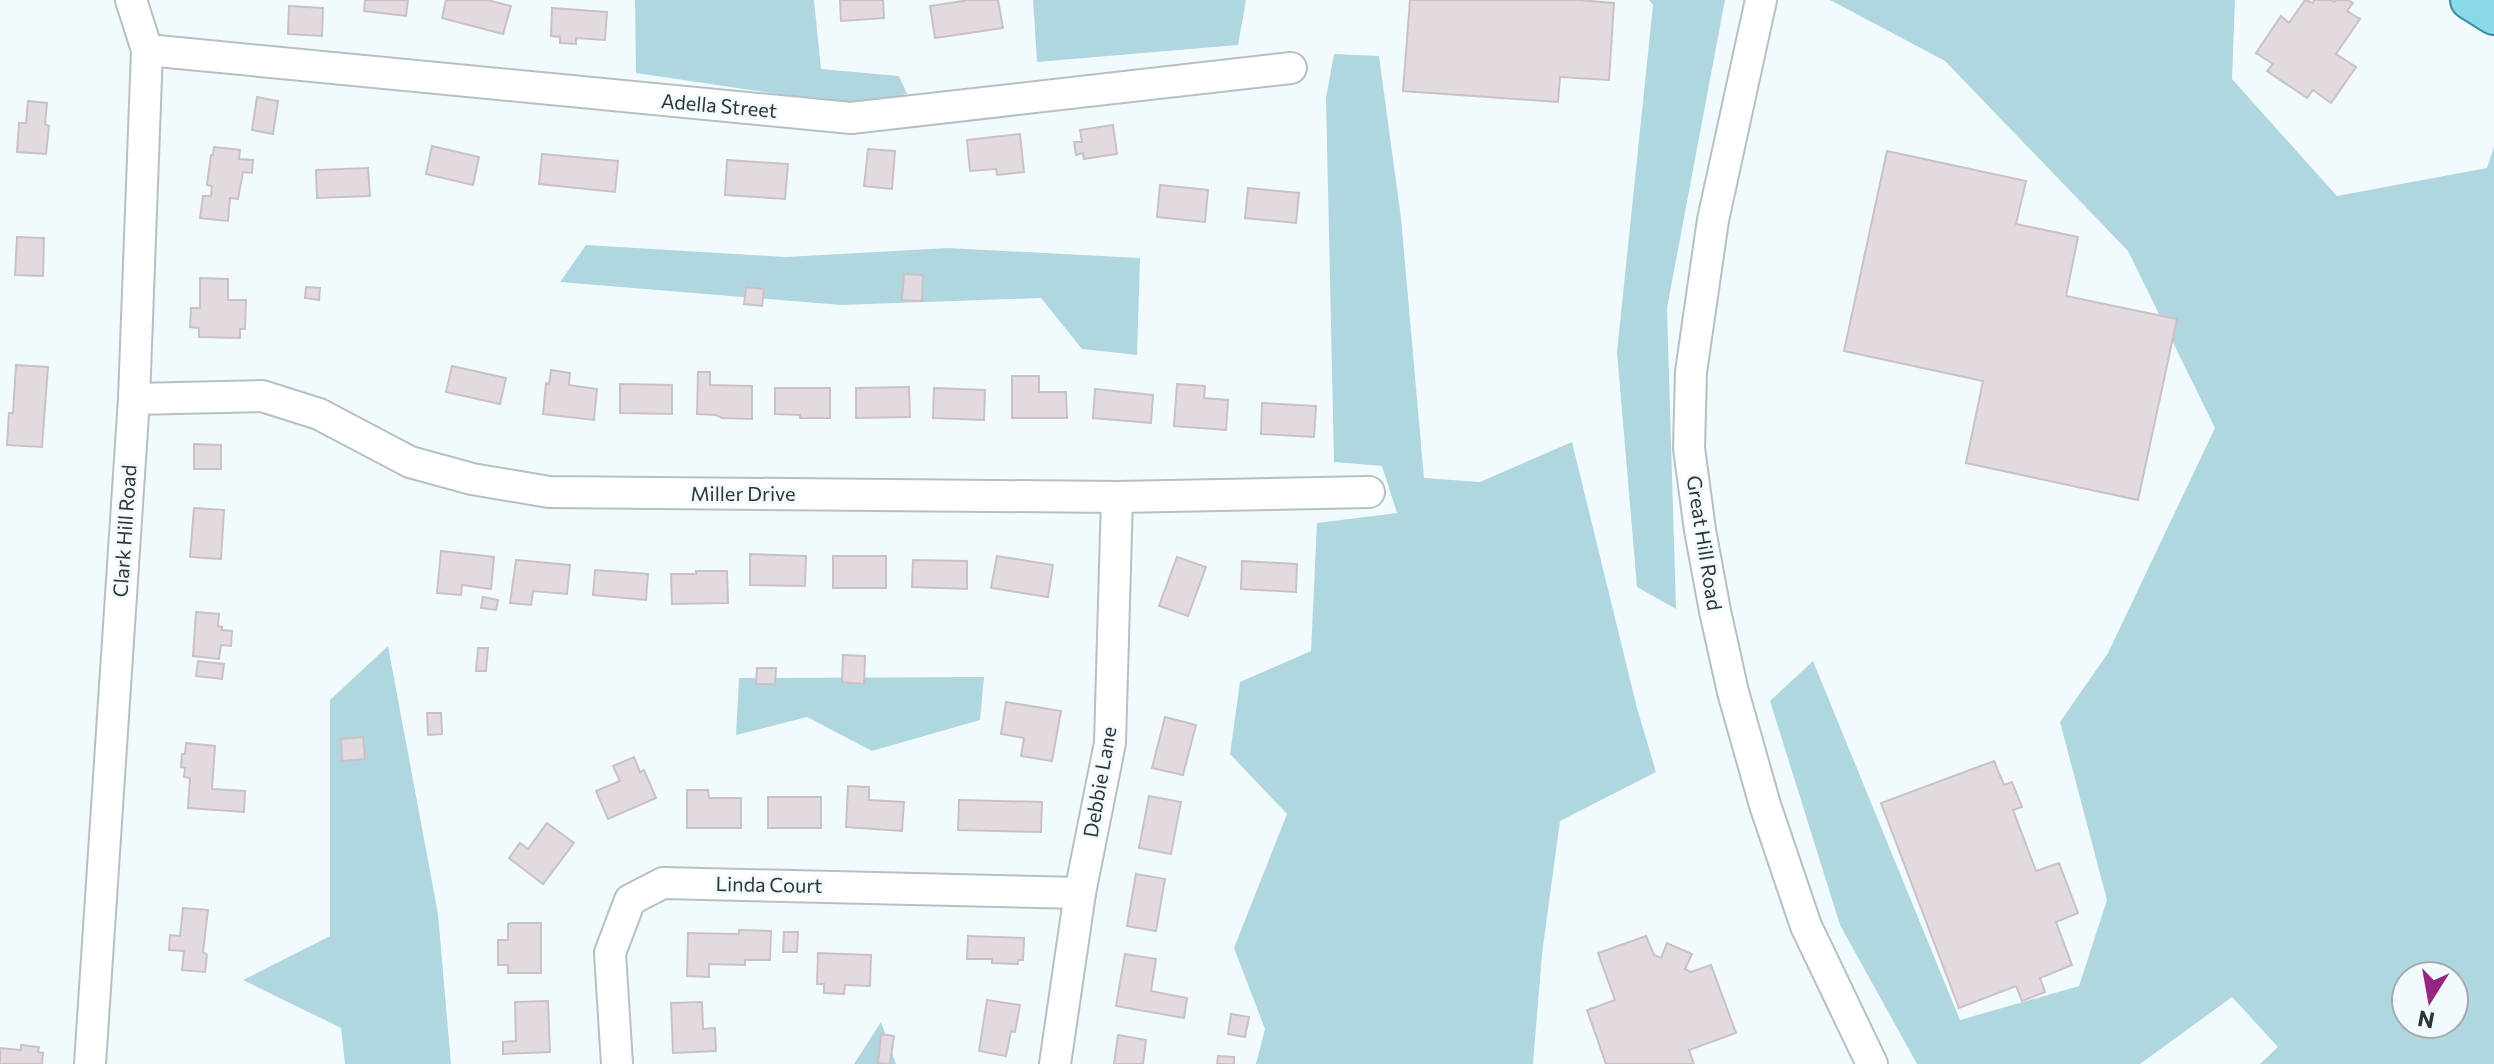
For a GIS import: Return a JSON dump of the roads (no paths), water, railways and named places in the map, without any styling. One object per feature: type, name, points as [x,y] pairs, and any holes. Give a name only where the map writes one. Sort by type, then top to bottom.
[{"type":"main road","points":[[2470,0],[2494,15]]},
{"type":"street","name":"Clark Hill Road","points":[[90,1064],[134,399],[147,50],[131,0]]},
{"type":"street","name":"Great Hill Road","points":[[1761,0],[1713,220],[1701,294],[1691,372],[1689,448],[1715,611],[1733,692],[1765,805],[1806,926],[1872,1064]]},
{"type":"street","name":"Adella Street","points":[[147,50],[851,118],[1291,68]]},
{"type":"street","name":"Miller Drive","points":[[134,399],[262,396],[319,414],[410,462],[472,479],[549,492],[1117,497],[1369,492]]},
{"type":"street","name":"Debbie Lane","points":[[1055,1064],[1080,893],[1110,743],[1117,497]]},
{"type":"street","name":"Linda Court","points":[[617,1064],[610,953],[630,900],[663,883],[1080,893]]}]
